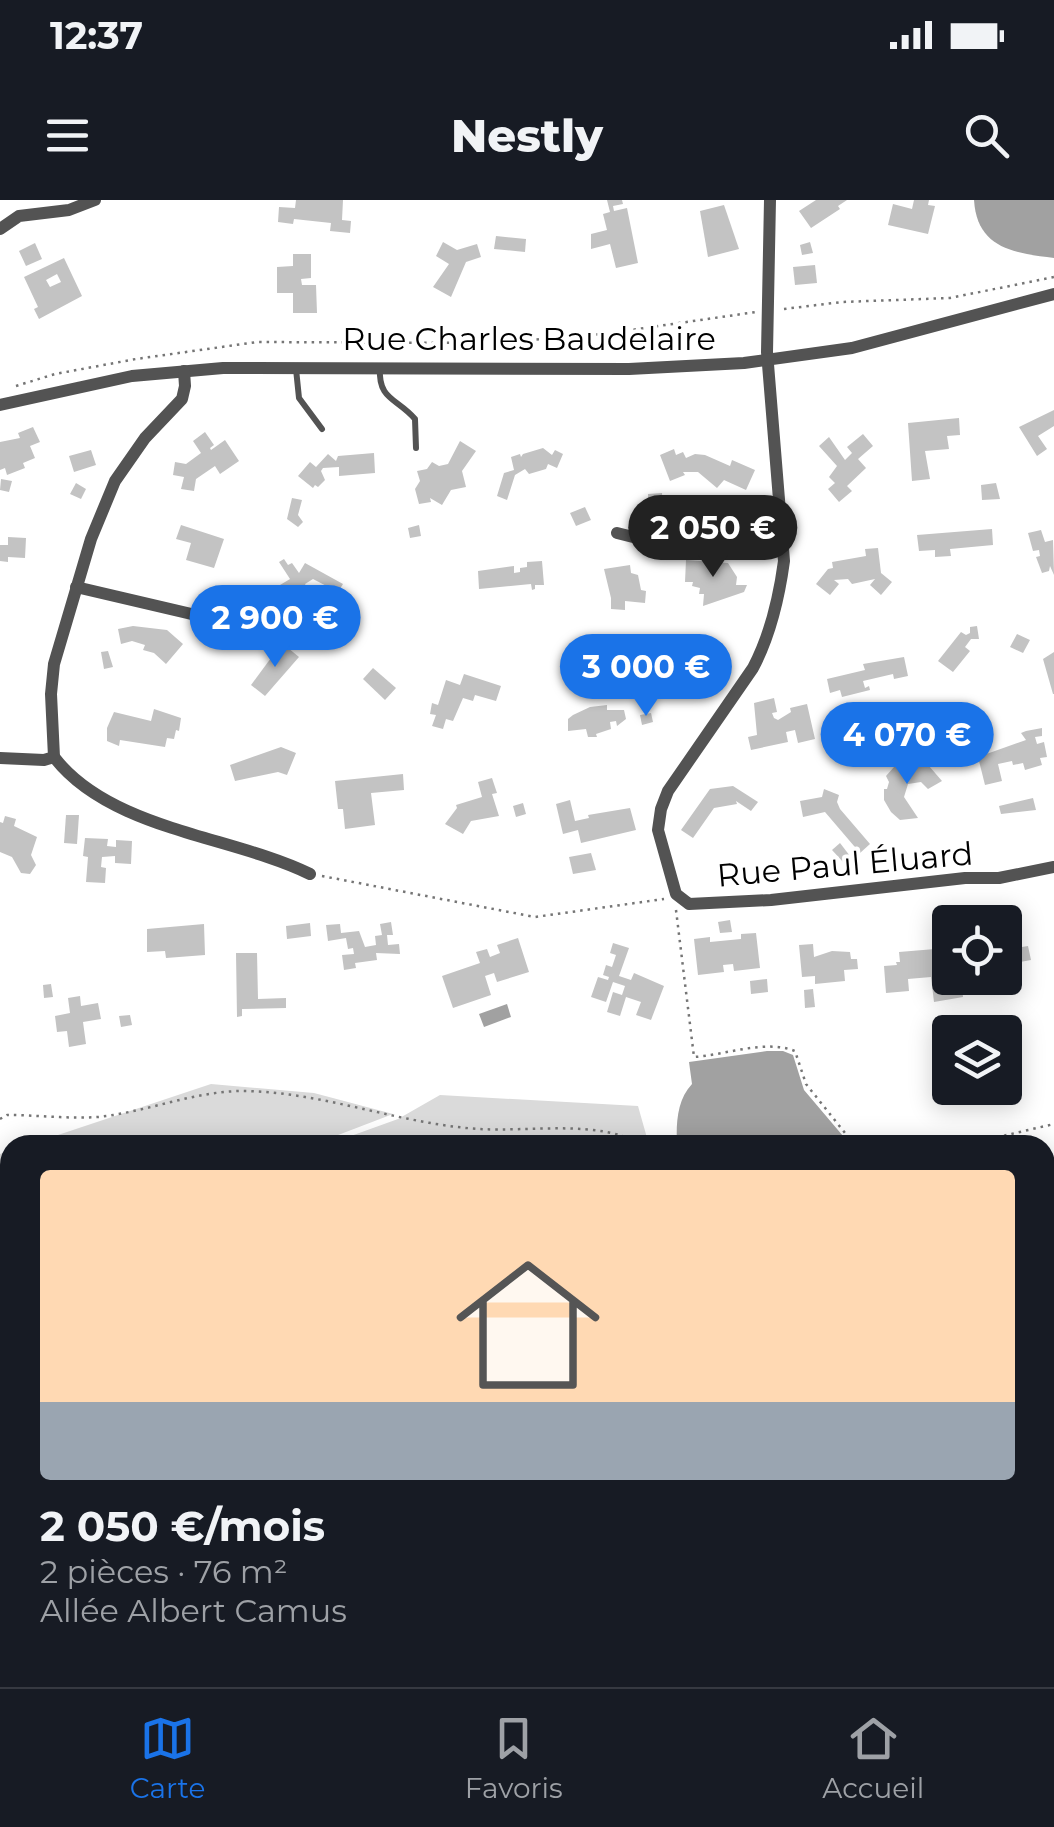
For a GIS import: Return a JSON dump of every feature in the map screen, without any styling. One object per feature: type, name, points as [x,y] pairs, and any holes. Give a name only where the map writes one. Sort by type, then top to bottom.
[{"type":"street","points":[[2,223],[20,216],[69,210],[96,200]]},
{"type":"street","name":"Rue Paul Éluard","points":[[770,200],[768,360],[784,561],[781,588],[765,646],[740,689],[668,791],[661,810],[658,830],[662,849],[680,899],[698,906],[771,900],[965,878],[999,878],[1054,867]]},
{"type":"street","name":"Rue Charles Baudelaire","points":[[0,405],[76,386],[184,371],[380,366],[645,369],[768,360],[852,348],[1054,294]]},
{"type":"street","points":[[184,371],[182,399],[145,438],[115,481],[99,516],[54,664],[50,694],[54,757],[75,780],[122,808],[236,849],[278,858],[310,874]]},
{"type":"street","points":[[617,533],[645,540],[782,532]]},
{"type":"street","points":[[76,586],[230,623]]},
{"type":"street","points":[[0,758],[54,757]]},
{"type":"lane","points":[[380,366],[381,388],[416,419],[416,448]]},
{"type":"lane","points":[[296,368],[296,388],[302,403],[322,429]]},
{"type":"path","points":[[13,388],[26,381],[100,365],[257,342],[494,343],[603,334],[842,302],[950,298],[1054,277]]},
{"type":"path","points":[[310,874],[536,916],[680,899]]},
{"type":"path","points":[[680,899],[675,908],[694,1057],[784,1046],[795,1051],[806,1084],[843,1135]]},
{"type":"path","points":[[0,1119],[6,1115],[97,1117],[218,1091],[252,1091],[312,1096],[448,1128],[519,1132],[605,1130],[626,1135]]},
{"type":"path","points":[[1007,1135],[1054,1124]]},
{"type":"shaded area","points":[[974,200],[1054,200],[1054,258],[1011,250],[990,238],[982,229]]},
{"type":"shaded area","points":[[507,1004],[511,1017],[484,1027],[479,1014]]},
{"type":"shaded area","points":[[767,1051],[793,1055],[804,1090],[842,1135],[677,1135],[683,1097],[692,1084],[689,1062]]},
{"type":"shaded area","points":[[211,1084],[314,1093],[393,1114],[338,1135],[58,1135]]},
{"type":"shaded area","points":[[440,1095],[638,1106],[646,1135],[354,1135],[398,1119]]},
{"type":"building","points":[[296,200],[343,200],[342,220],[351,221],[350,233],[330,231],[331,223],[294,219],[293,224],[278,222],[279,207],[295,208]]},
{"type":"building","points":[[607,200],[622,200],[623,204],[613,206],[614,211],[627,208],[638,263],[616,268],[610,244],[591,249],[591,234],[607,230],[603,214],[610,212]]},
{"type":"building","points":[[816,200],[847,200],[811,228],[799,211]]},
{"type":"building","points":[[914,200],[929,200],[928,205],[935,206],[928,234],[888,225],[893,204],[912,209]]},
{"type":"building","points":[[724,205],[739,249],[708,257],[700,211]]},
{"type":"building","points":[[496,236],[526,239],[525,252],[494,249]]},
{"type":"building","points":[[443,242],[457,250],[477,244],[481,257],[466,262],[451,297],[433,287],[449,264],[436,256]]},
{"type":"building","points":[[810,242],[813,253],[802,255],[800,245]]},
{"type":"building","points":[[35,243],[42,259],[26,266],[19,251]]},
{"type":"building","points":[[293,254],[311,254],[311,278],[301,279],[302,285],[316,285],[317,313],[293,313],[293,293],[277,293],[277,267],[293,266]]},
{"type":"building","points":[[64,258],[82,296],[39,319],[34,309],[38,307],[24,277]],"holes":[[[57,274],[61,282],[50,287],[46,280]]]},
{"type":"building","points":[[815,265],[817,283],[795,285],[793,267]]},
{"type":"building","points":[[1054,410],[1054,426],[1038,436],[1047,449],[1037,456],[1019,427]]},
{"type":"building","points":[[959,418],[960,435],[947,436],[949,449],[925,451],[930,479],[912,481],[908,423]]},
{"type":"building","points":[[33,427],[40,442],[30,446],[35,458],[23,463],[25,468],[7,475],[5,468],[0,470],[0,442],[20,438],[18,433]]},
{"type":"building","points":[[205,432],[214,445],[211,450],[225,440],[239,461],[220,474],[215,466],[196,479],[194,491],[181,489],[184,477],[173,475],[175,462],[186,464],[201,453],[193,441]]},
{"type":"building","points":[[863,434],[873,446],[858,459],[866,468],[847,486],[852,491],[839,502],[828,489],[835,483],[829,477],[837,466],[819,446],[829,437],[845,460],[852,453],[847,447]]},
{"type":"building","points":[[460,441],[476,451],[462,471],[466,487],[451,490],[442,505],[430,498],[431,502],[419,504],[415,489],[420,481],[417,471],[427,469],[432,462],[439,466],[448,464]]},
{"type":"building","points":[[543,448],[552,455],[555,450],[563,454],[557,468],[548,464],[546,469],[529,474],[525,469],[515,475],[507,500],[497,496],[504,473],[514,470],[511,457]]},
{"type":"building","points":[[674,449],[676,455],[683,452],[686,458],[705,455],[730,466],[732,460],[755,470],[746,490],[724,480],[717,488],[698,472],[683,472],[685,475],[670,481],[660,455]]},
{"type":"building","points":[[91,450],[96,465],[74,472],[69,456]]},
{"type":"building","points":[[374,453],[375,473],[339,476],[339,467],[323,468],[325,480],[313,488],[298,476],[310,462],[316,467],[328,454],[336,461],[338,456]]},
{"type":"building","points":[[1,479],[12,481],[9,492],[0,490]]},
{"type":"building","points":[[76,483],[86,489],[81,499],[70,494]]},
{"type":"building","points":[[996,483],[1000,499],[982,500],[981,485]]},
{"type":"building","points":[[662,493],[663,507],[649,509],[648,494]]},
{"type":"building","points":[[292,498],[302,500],[298,515],[303,522],[298,527],[287,519]]},
{"type":"building","points":[[585,507],[591,520],[576,526],[570,513]]},
{"type":"building","points":[[181,525],[224,539],[214,568],[186,560],[191,543],[176,539]]},
{"type":"building","points":[[419,525],[421,536],[410,538],[408,528]]},
{"type":"building","points":[[992,529],[993,545],[950,549],[951,556],[935,557],[935,550],[919,551],[917,535]]},
{"type":"building","points":[[1041,530],[1045,542],[1053,540],[1054,575],[1050,566],[1049,571],[1042,573],[1036,557],[1040,556],[1039,550],[1033,551],[1028,533]]},
{"type":"building","points":[[8,537],[26,538],[25,558],[8,557],[8,562],[0,561],[0,545],[8,545]]},
{"type":"building","points":[[878,548],[881,573],[892,582],[881,595],[870,585],[875,579],[852,584],[848,579],[834,580],[839,584],[830,595],[816,584],[833,568],[832,562],[866,556],[865,549]]},
{"type":"building","points":[[284,559],[299,573],[305,563],[343,584],[338,592],[313,579],[305,584],[310,593],[302,598],[296,590],[276,602],[270,591],[290,579],[279,562]]},
{"type":"building","points":[[686,560],[728,563],[737,577],[736,585],[747,585],[744,592],[703,606],[700,588],[685,582]]},
{"type":"building","points":[[542,561],[544,585],[535,585],[535,589],[531,584],[479,589],[478,571],[514,566],[514,573],[527,567],[527,562]]},
{"type":"building","points":[[630,565],[631,573],[638,575],[641,590],[646,591],[645,603],[625,601],[625,610],[611,609],[604,569]]},
{"type":"building","points":[[133,626],[167,630],[183,644],[166,664],[154,653],[143,650],[145,645],[132,641],[121,644],[118,629]]},
{"type":"building","points":[[977,626],[979,639],[971,639],[965,647],[970,651],[953,672],[938,661],[961,632],[966,635],[970,627]]},
{"type":"building","points":[[1017,634],[1030,640],[1023,653],[1010,647]]},
{"type":"building","points":[[282,643],[299,657],[265,696],[251,685]]},
{"type":"building","points":[[108,651],[113,667],[104,669],[101,652]]},
{"type":"building","points":[[1054,652],[1054,694],[1053,694],[1043,659]]},
{"type":"building","points":[[904,657],[908,676],[894,679],[893,674],[863,681],[870,690],[842,697],[840,690],[830,693],[827,679],[865,670],[863,664]]},
{"type":"building","points":[[373,668],[396,688],[385,700],[363,679]]},
{"type":"building","points":[[464,674],[501,686],[496,701],[475,695],[473,701],[463,698],[453,721],[446,719],[443,729],[432,726],[436,715],[430,714],[432,703],[438,705],[446,680],[460,685]]},
{"type":"building","points":[[774,698],[777,712],[772,713],[778,720],[791,712],[790,708],[807,704],[815,739],[798,743],[795,730],[786,732],[788,742],[751,750],[748,737],[757,735],[754,703]]},
{"type":"building","points":[[607,705],[607,710],[624,710],[626,719],[617,726],[616,721],[610,722],[611,729],[596,734],[597,737],[588,737],[586,729],[568,731],[568,719],[573,715]]},
{"type":"building","points":[[154,709],[181,718],[179,731],[176,730],[174,739],[167,738],[165,747],[120,740],[119,746],[107,741],[107,728],[114,712],[151,721]]},
{"type":"building","points":[[651,713],[653,722],[642,725],[640,715]]},
{"type":"building","points":[[1042,728],[1042,736],[1035,737],[1037,744],[1044,742],[1047,757],[1040,758],[1042,765],[1025,770],[1023,763],[998,764],[1002,781],[985,785],[978,757],[1026,740],[1021,733]]},
{"type":"building","points":[[281,747],[296,753],[287,775],[278,772],[235,781],[230,765]]},
{"type":"building","points":[[913,763],[929,766],[942,781],[928,789],[921,782],[908,784],[904,797],[918,818],[900,820],[884,800],[889,782],[886,776],[894,767]]},
{"type":"building","points":[[403,774],[404,790],[371,793],[375,825],[345,829],[335,781]]},
{"type":"building","points":[[492,778],[499,816],[471,821],[463,834],[445,824],[456,805],[482,797],[478,782]]},
{"type":"building","points":[[733,786],[758,802],[751,811],[736,801],[737,804],[714,808],[693,838],[681,830],[710,789]]},
{"type":"building","points":[[824,789],[839,795],[840,809],[870,844],[860,853],[825,812],[803,817],[800,801],[822,797]]},
{"type":"building","points":[[1033,798],[1036,810],[1001,814],[999,806]]},
{"type":"building","points":[[570,800],[575,821],[630,808],[636,830],[581,843],[578,830],[563,834],[556,804]]},
{"type":"building","points":[[523,803],[526,814],[516,817],[513,806]]},
{"type":"building","points":[[66,815],[79,815],[77,844],[64,843]]},
{"type":"building","points":[[5,816],[16,819],[14,826],[37,837],[31,855],[36,865],[30,874],[21,873],[12,857],[0,852],[0,822]]},
{"type":"building","points":[[85,838],[108,839],[107,846],[116,847],[116,840],[132,841],[131,864],[115,863],[115,856],[102,857],[105,883],[86,882]]},
{"type":"building","points":[[840,843],[850,856],[843,862],[832,850]]},
{"type":"building","points":[[591,853],[596,870],[573,874],[569,857]]},
{"type":"building","points":[[730,920],[732,932],[720,933],[718,922]]},
{"type":"building","points":[[391,922],[393,935],[387,935],[388,945],[399,944],[400,954],[376,953],[377,960],[355,963],[356,968],[344,970],[342,955],[354,954],[353,948],[348,949],[346,938],[328,941],[326,925],[340,924],[341,933],[359,931],[365,947],[376,945],[375,936],[382,935],[380,924]]},
{"type":"building","points":[[310,923],[311,936],[287,939],[286,926]]},
{"type":"building","points":[[204,924],[205,955],[166,958],[165,951],[147,952],[147,929]]},
{"type":"building","points":[[756,933],[760,968],[734,971],[733,964],[723,965],[724,972],[698,975],[694,939],[741,939],[741,934]]},
{"type":"building","points":[[518,938],[529,972],[497,982],[494,973],[485,976],[491,995],[453,1008],[442,976],[480,963],[476,952],[487,949],[490,957],[500,953],[497,945]]},
{"type":"building","points":[[613,943],[629,948],[619,976],[631,980],[634,973],[664,986],[651,1020],[636,1015],[641,1002],[626,997],[620,1016],[607,1012],[613,992],[622,995],[625,986],[613,982],[606,1002],[591,997],[598,977],[608,980],[603,975],[606,965],[612,967],[616,955],[610,953]]},
{"type":"building","points":[[813,944],[814,957],[832,951],[850,952],[851,959],[857,959],[858,969],[844,970],[845,981],[815,984],[815,976],[802,977],[799,945]]},
{"type":"building","points":[[1028,946],[1031,960],[1022,962],[1022,947]]},
{"type":"building","points":[[932,949],[932,985],[931,977],[908,979],[909,991],[886,993],[884,966],[897,965],[899,952]]},
{"type":"building","points":[[236,953],[257,953],[258,999],[286,998],[286,1008],[242,1009],[242,1016],[237,1017]]},
{"type":"building","points":[[767,979],[768,992],[751,994],[750,981]]},
{"type":"building","points":[[51,984],[53,997],[44,998],[43,985]]},
{"type":"building","points":[[813,989],[815,1007],[805,1008],[804,990]]},
{"type":"building","points":[[933,995],[963,995],[963,997],[934,1002]]},
{"type":"building","points":[[80,996],[81,1006],[98,1003],[101,1019],[83,1022],[86,1044],[69,1047],[67,1031],[57,1032],[55,1016],[70,1013],[68,998]]},
{"type":"building","points":[[130,1015],[132,1025],[121,1027],[119,1016]]}]
